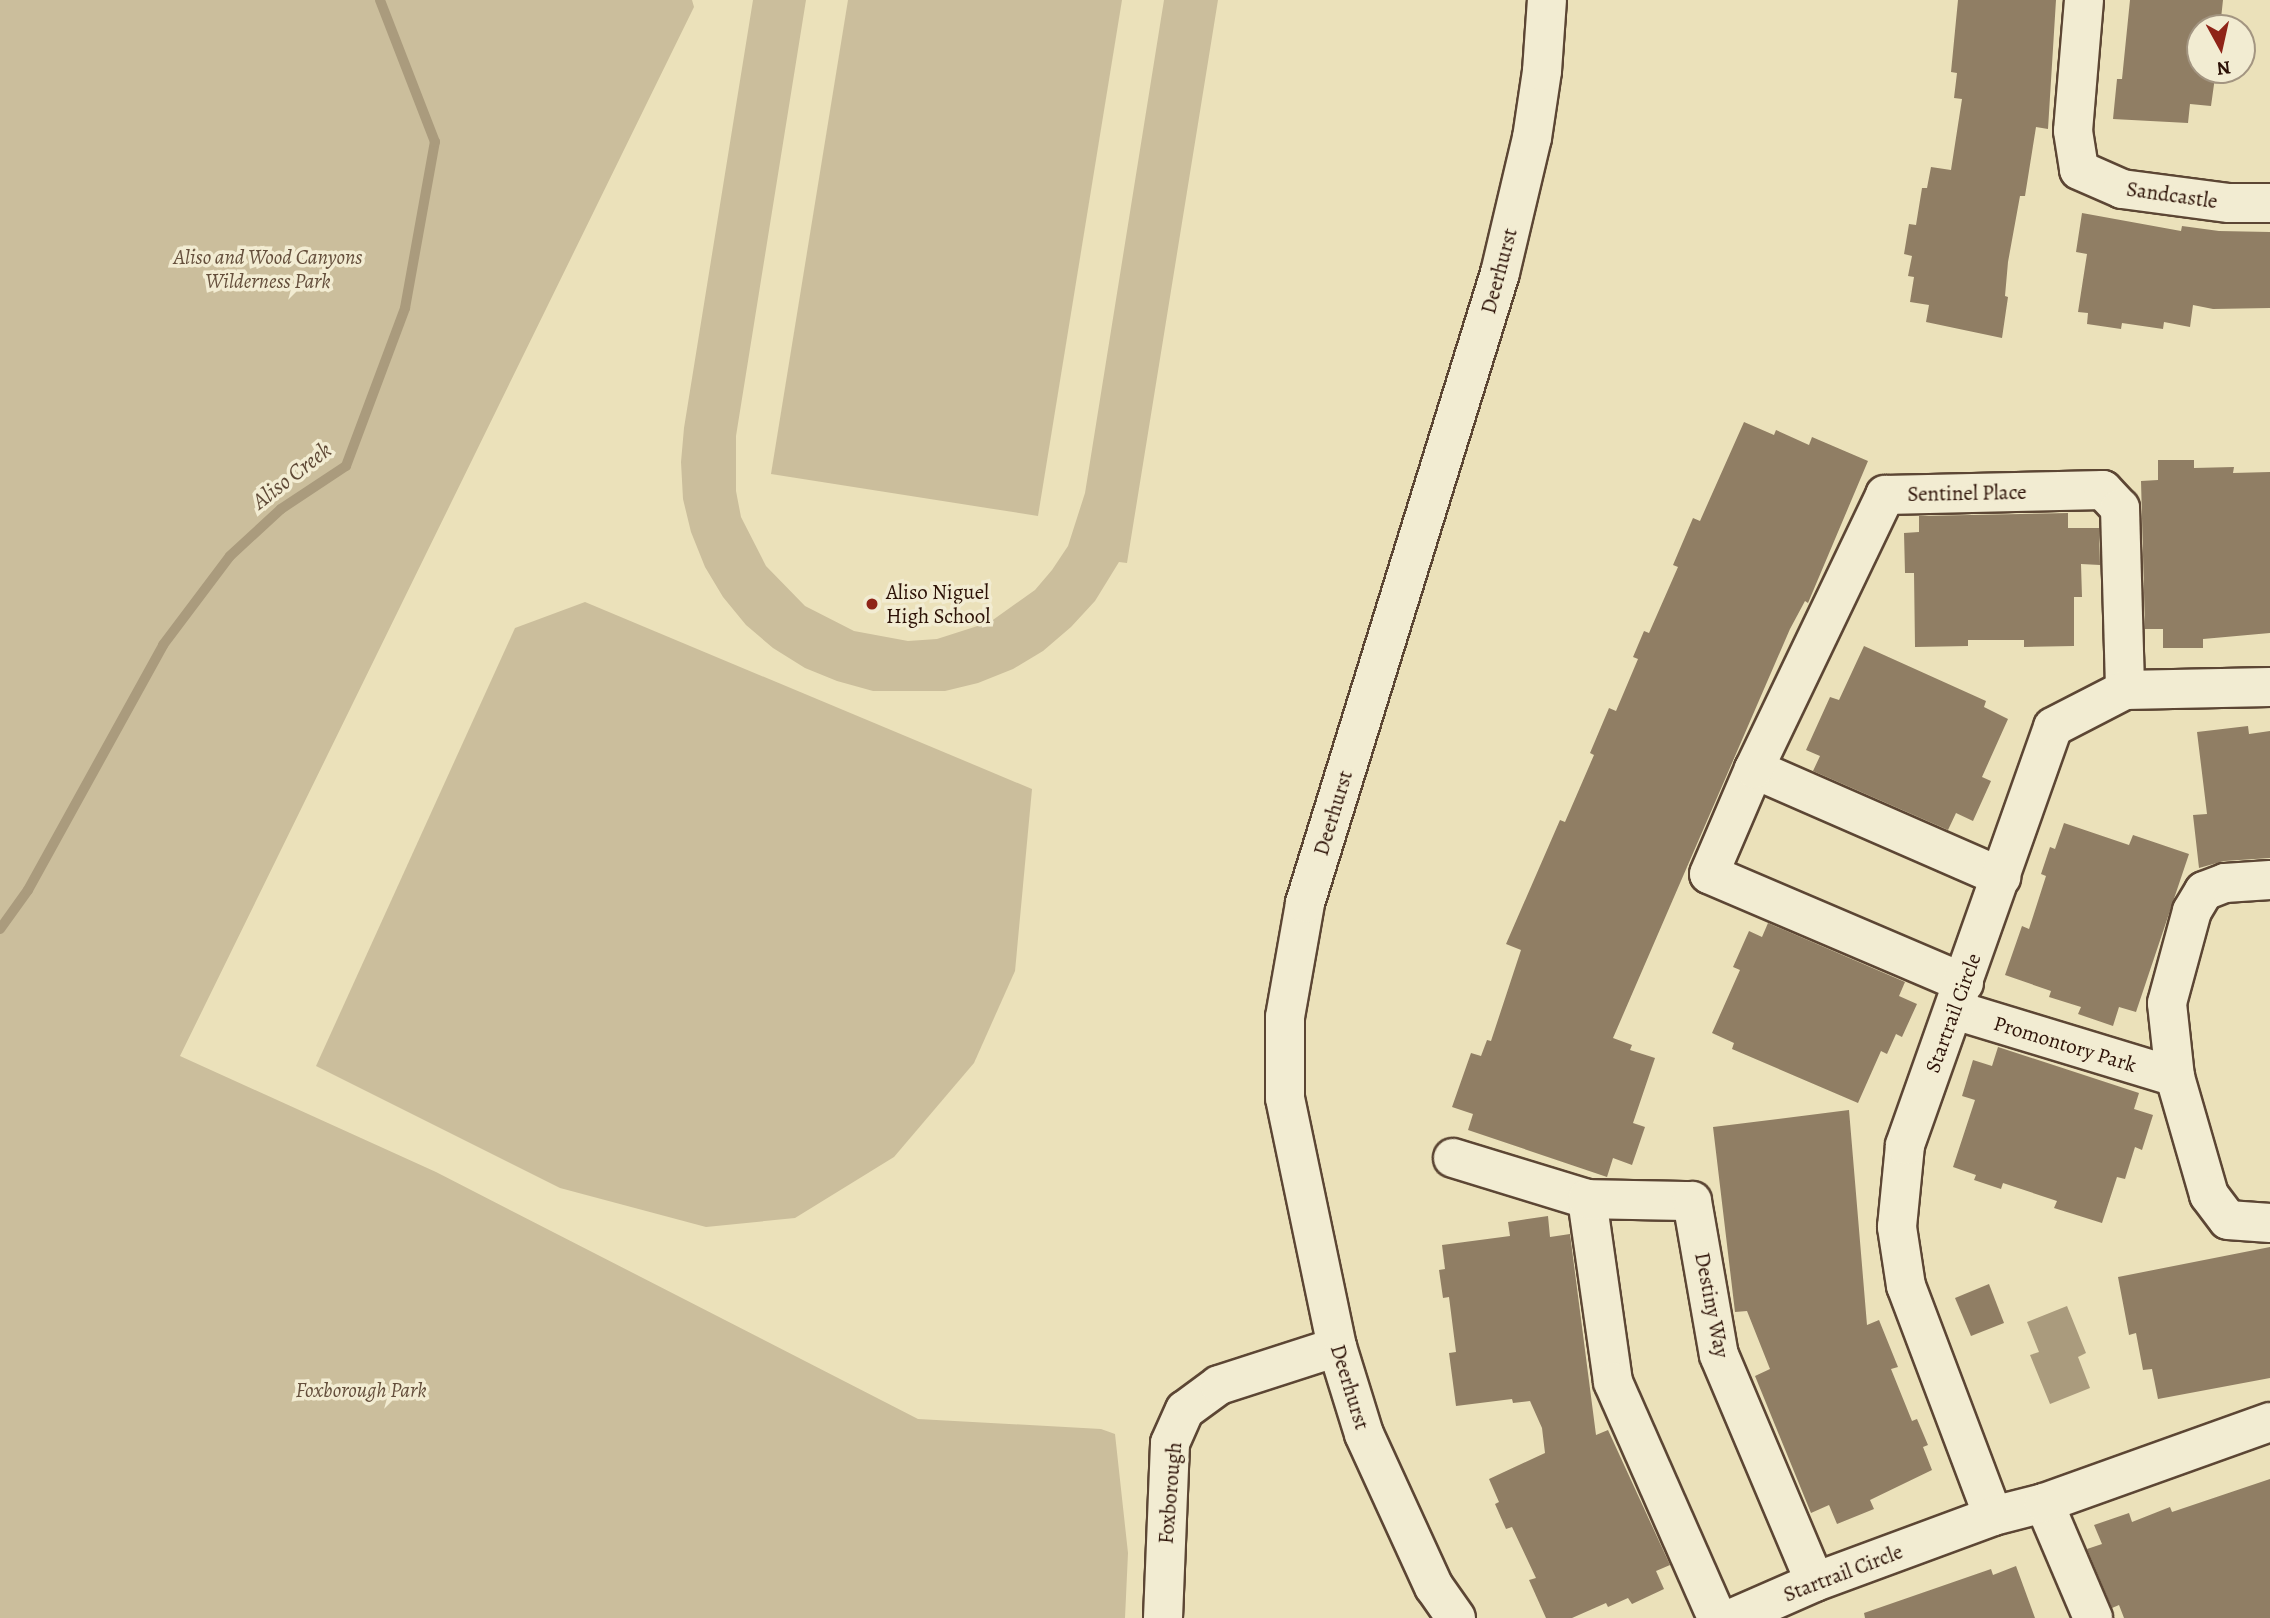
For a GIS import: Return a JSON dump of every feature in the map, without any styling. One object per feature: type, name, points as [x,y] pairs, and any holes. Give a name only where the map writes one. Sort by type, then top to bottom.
[{"type":"street","name":"Deerhurst","points":[[1456,1618],[1434,1587],[1364,1434],[1337,1347],[1285,1097],[1285,1017],[1304,904],[1500,273],[1532,138],[1542,71],[1547,0]]},
{"type":"street","name":"Sandcastle","points":[[2084,0],[2073,131],[2080,170],[2122,189],[2229,203],[2270,203]]},
{"type":"street","name":"Sentinel Place","points":[[1959,996],[1709,874],[1754,769],[1885,495],[2103,491],[2120,508],[2125,690]]},
{"type":"street","name":"Startrail Circle","points":[[1993,1516],[1906,1286],[1896,1227],[1905,1145],[2053,727],[2125,690],[2270,687]]},
{"type":"street","points":[[1754,769],[2001,877]]},
{"type":"street","points":[[2270,880],[2225,883],[2204,891],[2192,911],[2167,1003],[2175,1077],[2208,1195],[2228,1220],[2270,1223]]},
{"type":"street","name":"Promontory Park","points":[[1959,996],[2175,1077]]},
{"type":"street","name":"Destiny Way","points":[[1453,1158],[1587,1199],[1692,1201],[1719,1354],[1815,1582]]},
{"type":"street","points":[[1587,1199],[1613,1382],[1717,1618]]},
{"type":"street","name":"Foxborough","points":[[1163,1618],[1170,1443],[1185,1410],[1219,1385],[1337,1347]]},
{"type":"street","name":"Startrail Circle","points":[[1732,1618],[1815,1582],[1993,1516],[2044,1503],[2270,1422]]},
{"type":"street","points":[[2044,1503],[2093,1618]]},
{"type":"green space","name":"Aliso and Wood Canyons Wilderness Park","points":[[0,0],[692,0],[694,7],[180,1056],[436,1172],[918,1419],[1101,1429],[1115,1434],[1128,1553],[1125,1618],[0,1618]]},
{"type":"green space","points":[[753,0],[806,0],[736,436],[736,491],[741,517],[766,566],[805,606],[854,631],[908,641],[937,639],[990,622],[1035,590],[1068,546],[1085,493],[1164,0],[1218,0],[1127,563],[1119,562],[1095,601],[1071,627],[1043,651],[1013,669],[978,683],[945,691],[873,691],[805,668],[773,648],[746,625],[723,597],[705,567],[691,532],[683,499],[681,462],[684,428]]},
{"type":"green space","points":[[848,0],[1122,0],[1038,516],[771,474]]},
{"type":"green space","points":[[585,602],[1032,789],[1015,971],[974,1063],[894,1157],[795,1218],[706,1227],[560,1188],[316,1066],[515,628]]},
{"type":"shaded area","points":[[2067,1306],[2086,1353],[2078,1357],[2090,1388],[2050,1404],[2030,1355],[2039,1352],[2027,1322]]},
{"type":"building","points":[[1958,0],[2056,0],[2048,129],[2036,127],[2025,196],[2020,196],[2008,262],[2005,296],[2008,297],[2002,338],[1926,322],[1929,305],[1910,302],[1914,277],[1908,276],[1912,256],[1904,254],[1909,224],[1916,225],[1922,188],[1927,188],[1931,167],[1951,170],[1962,99],[1954,98],[1957,73],[1951,72]]},
{"type":"building","points":[[2130,0],[2223,0],[2222,14],[2186,14],[2186,84],[2214,84],[2211,106],[2190,104],[2188,123],[2113,119],[2117,79],[2122,79]]},
{"type":"building","points":[[2082,213],[2181,231],[2182,226],[2219,231],[2270,232],[2270,308],[2213,309],[2193,305],[2190,327],[2164,322],[2163,329],[2122,323],[2121,329],[2087,324],[2088,313],[2078,312],[2087,254],[2076,252]]},
{"type":"building","points":[[1744,422],[1774,435],[1776,430],[1809,445],[1812,437],[1868,461],[1808,603],[1805,601],[1790,629],[1613,1038],[1632,1045],[1630,1050],[1655,1058],[1633,1123],[1645,1127],[1632,1165],[1613,1158],[1607,1177],[1468,1130],[1473,1114],[1452,1107],[1471,1053],[1481,1056],[1487,1040],[1491,1041],[1521,950],[1506,944],[1560,820],[1565,822],[1594,755],[1590,753],[1609,708],[1616,711],[1638,659],[1633,657],[1644,631],[1649,633],[1678,567],[1673,565],[1693,518],[1700,521]]},
{"type":"building","points":[[2158,460],[2194,460],[2194,468],[2234,467],[2233,473],[2270,472],[2270,633],[2203,639],[2203,648],[2163,648],[2163,629],[2145,629],[2141,481],[2158,480]]},
{"type":"building","points":[[2068,513],[2068,528],[2099,528],[2100,565],[2081,564],[2082,597],[2074,597],[2074,646],[2024,647],[2024,640],[1968,640],[1968,646],[1915,647],[1914,573],[1905,573],[1904,533],[1919,532],[1919,516]]},
{"type":"building","points":[[1864,646],[1986,701],[1984,707],[2008,719],[1982,777],[1991,781],[1973,821],[1956,813],[1948,830],[1813,771],[1820,756],[1806,750],[1830,697],[1839,700]]},
{"type":"building","points":[[2248,726],[2249,734],[2270,731],[2270,858],[2224,861],[2199,868],[2193,815],[2207,814],[2197,732]]},
{"type":"building","points":[[2064,823],[2129,845],[2133,835],[2189,854],[2136,1012],[2119,1007],[2113,1026],[2078,1014],[2081,1007],[2049,997],[2051,991],[2005,975],[2022,926],[2029,929],[2046,876],[2041,874],[2050,847],[2055,849]]},
{"type":"building","points":[[1768,923],[1905,982],[1899,996],[1917,1004],[1902,1037],[1896,1034],[1887,1054],[1881,1051],[1858,1103],[1732,1049],[1734,1043],[1712,1033],[1740,970],[1733,967],[1749,931],[1762,937]]},
{"type":"building","points":[[1998,1047],[2139,1093],[2134,1109],[2153,1115],[2142,1150],[2135,1147],[2125,1179],[2117,1177],[2102,1223],[2054,1208],[2057,1201],[2003,1183],[2001,1189],[1974,1180],[1976,1175],[1953,1167],[1975,1100],[1962,1096],[1973,1060],[1992,1066]]},
{"type":"building","points":[[1849,1110],[1867,1325],[1879,1320],[1898,1367],[1891,1369],[1912,1421],[1917,1419],[1928,1445],[1923,1447],[1932,1470],[1870,1500],[1874,1509],[1837,1524],[1829,1505],[1811,1513],[1755,1376],[1770,1369],[1747,1311],[1735,1312],[1713,1127]]},
{"type":"building","points":[[1548,1216],[1550,1237],[1570,1234],[1596,1435],[1608,1430],[1670,1565],[1656,1571],[1664,1589],[1632,1604],[1628,1598],[1608,1607],[1606,1603],[1572,1618],[1546,1618],[1529,1580],[1536,1578],[1512,1527],[1506,1529],[1495,1504],[1499,1502],[1489,1479],[1545,1453],[1542,1428],[1530,1401],[1513,1403],[1512,1399],[1456,1406],[1449,1353],[1456,1352],[1449,1297],[1443,1298],[1439,1270],[1445,1269],[1442,1245],[1510,1236],[1508,1222]]},
{"type":"building","points":[[2270,1247],[2270,1378],[2158,1399],[2152,1369],[2143,1370],[2136,1333],[2129,1335],[2118,1277]]},
{"type":"building","points":[[1989,1284],[2004,1323],[1971,1336],[1955,1298]]},
{"type":"building","points":[[2270,1479],[2270,1618],[2124,1618],[2119,1605],[2112,1608],[2087,1549],[2102,1544],[2094,1525],[2129,1513],[2132,1522],[2170,1507],[2172,1512]]},
{"type":"building","points":[[2016,1566],[2035,1618],[1865,1618],[1864,1613],[1991,1569],[1993,1575]]},
{"type":"waterway","name":"Aliso Creek","points":[[0,929],[28,890],[163,645],[230,556],[281,509],[346,466],[405,308],[435,142],[380,0]]},
{"type":"place","name":"Aliso Niguel High School","points":[[872,604]]},
{"type":"park label","name":"Foxborough Park","points":[[361,1390]]}]
